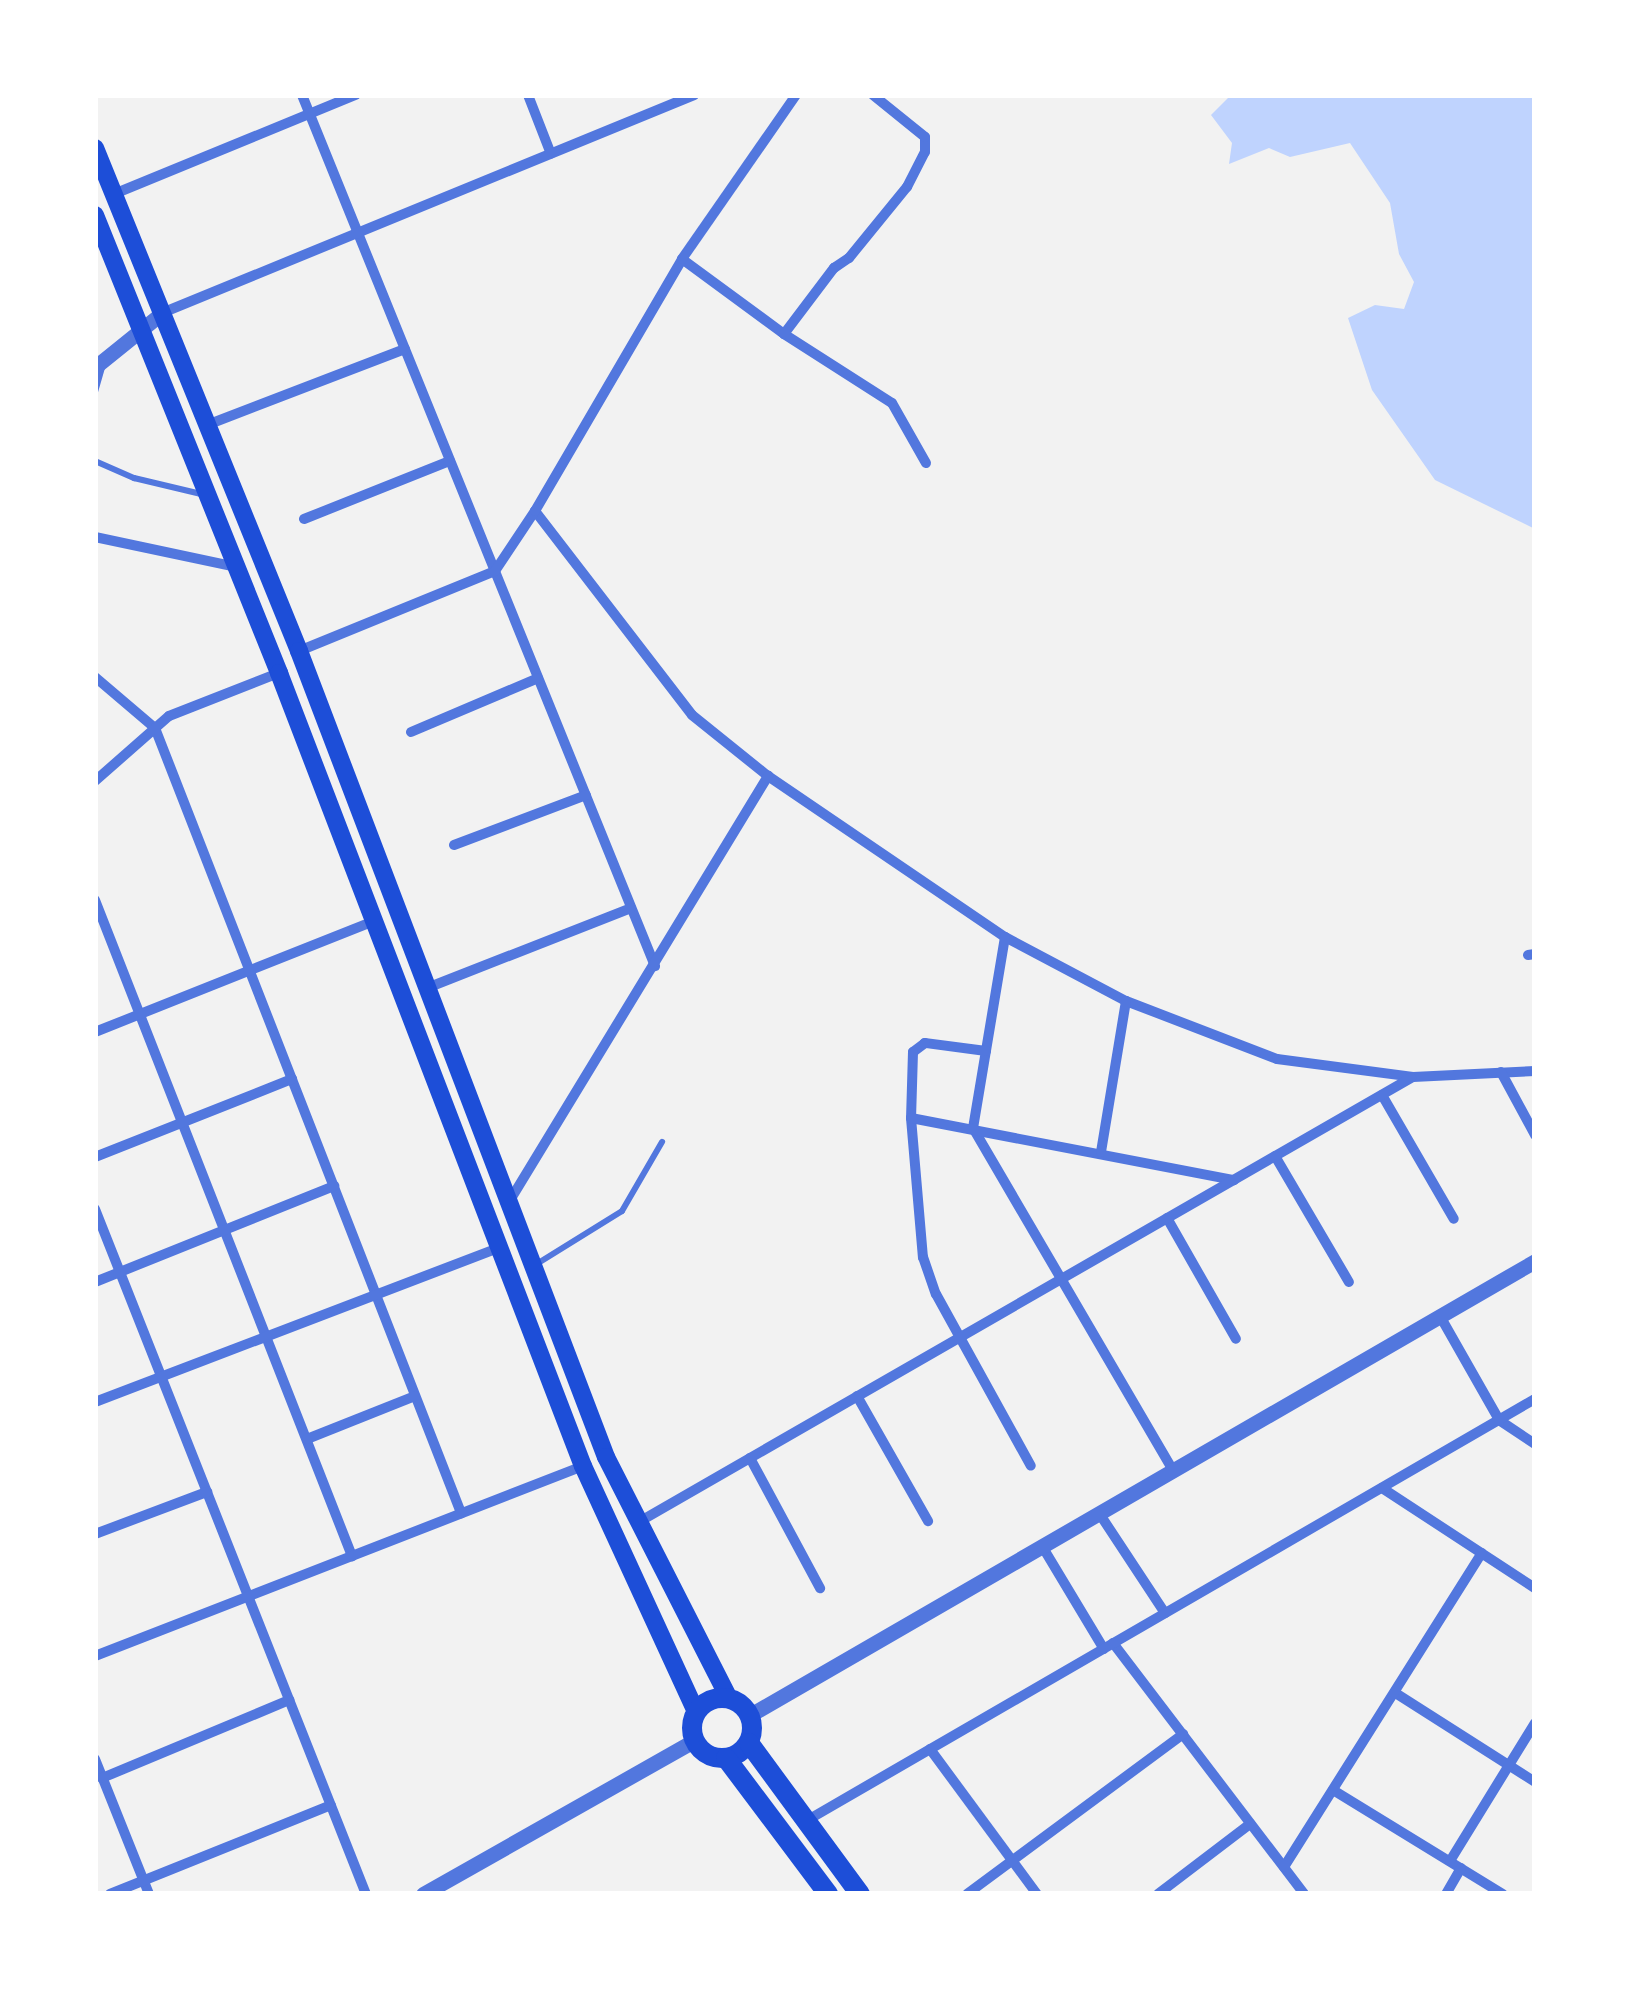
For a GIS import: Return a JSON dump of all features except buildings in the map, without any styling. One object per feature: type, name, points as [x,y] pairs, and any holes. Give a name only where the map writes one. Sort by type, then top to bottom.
[{"type":"main road","points":[[95,148],[299,651],[636,1523],[728,1698],[750,1715],[749,1742],[860,1894]]},
{"type":"main road","points":[[95,214],[279,673],[583,1466],[696,1712],[694,1740],[707,1754],[726,1758],[828,1894]]},
{"type":"main road","points":[[696,1712],[710,1700],[728,1698]]},
{"type":"main road","points":[[726,1758],[749,1742]]},
{"type":"street","points":[[302,95],[655,966]]},
{"type":"street","points":[[114,194],[355,95]]},
{"type":"street","points":[[528,95],[550,154]]},
{"type":"street","points":[[100,363],[162,313],[694,95]]},
{"type":"street","points":[[299,651],[495,571],[682,259],[796,95]]},
{"type":"street","points":[[784,334],[834,268],[849,258],[907,187],[924,152],[925,137],[873,95]]},
{"type":"street","points":[[682,259],[784,334],[892,403],[926,463]]},
{"type":"street","points":[[207,425],[405,349]]},
{"type":"street","points":[[304,518],[450,461]]},
{"type":"street","points":[[534,511],[692,715],[768,776],[1005,936],[1126,1001],[1277,1059],[1413,1077],[1535,1071]]},
{"type":"street","points":[[95,537],[236,567]]},
{"type":"street","points":[[95,781],[169,716],[279,673]]},
{"type":"street","points":[[95,676],[155,728],[461,1513]]},
{"type":"street","points":[[410,732],[538,678]]},
{"type":"street","points":[[509,1202],[768,776]]},
{"type":"street","points":[[454,846],[586,795]]},
{"type":"street","points":[[95,900],[352,1556]]},
{"type":"street","points":[[427,988],[632,908]]},
{"type":"street","points":[[95,1032],[374,922]]},
{"type":"street","points":[[1005,936],[973,1128],[1173,1470]]},
{"type":"street","points":[[1100,1152],[1126,1001]]},
{"type":"street","points":[[986,1051],[918,1046],[913,1058],[912,1118],[923,1258],[936,1294],[1031,1466]]},
{"type":"street","points":[[1501,1072],[1535,1134]]},
{"type":"street","points":[[636,1523],[1413,1077]]},
{"type":"street","points":[[95,1158],[292,1079]]},
{"type":"street","points":[[1382,1095],[1454,1220]]},
{"type":"street","points":[[912,1118],[1234,1180]]},
{"type":"street","points":[[1275,1156],[1349,1282]]},
{"type":"street","points":[[95,1282],[334,1186]]},
{"type":"street","points":[[95,1209],[366,1894]]},
{"type":"street","points":[[1167,1218],[1236,1339]]},
{"type":"street","points":[[95,1402],[499,1248]]},
{"type":"street","points":[[750,1715],[1535,1261]]},
{"type":"street","points":[[1440,1316],[1499,1420],[1535,1444]]},
{"type":"street","points":[[306,1439],[416,1396]]},
{"type":"street","points":[[857,1396],[928,1521]]},
{"type":"street","points":[[806,1821],[1535,1399]]},
{"type":"street","points":[[750,1458],[820,1588]]},
{"type":"street","points":[[95,1656],[583,1466]]},
{"type":"street","points":[[1382,1488],[1535,1588]]},
{"type":"street","points":[[95,1534],[207,1492]]},
{"type":"street","points":[[1099,1513],[1165,1613]]},
{"type":"street","points":[[1042,1546],[1108,1646],[1184,1734],[1304,1894]]},
{"type":"street","points":[[1284,1867],[1397,1694],[1482,1553]]},
{"type":"street","points":[[1397,1694],[1535,1782]]},
{"type":"street","points":[[102,1778],[289,1700]]},
{"type":"street","points":[[1450,1861],[1535,1723]]},
{"type":"street","points":[[967,1894],[1184,1734]]},
{"type":"street","points":[[423,1894],[694,1740]]},
{"type":"street","points":[[930,1749],[1037,1894]]},
{"type":"street","points":[[95,1759],[149,1894]]},
{"type":"street","points":[[1333,1790],[1503,1894]]},
{"type":"street","points":[[110,1894],[331,1805]]},
{"type":"street","points":[[1158,1894],[1250,1824]]},
{"type":"street","points":[[1446,1894],[1462,1868]]},
{"type":"lane","points":[[95,392],[100,363]]},
{"type":"lane","points":[[95,461],[134,478],[208,495]]},
{"type":"lane","points":[[534,1266],[622,1211],[662,1142]]},
{"type":"water","points":[[1231,95],[1535,95],[1535,529],[1435,480],[1372,390],[1348,318],[1375,305],[1404,309],[1414,282],[1399,254],[1390,203],[1350,143],[1290,157],[1269,148],[1229,164],[1232,143],[1211,115]]}]
